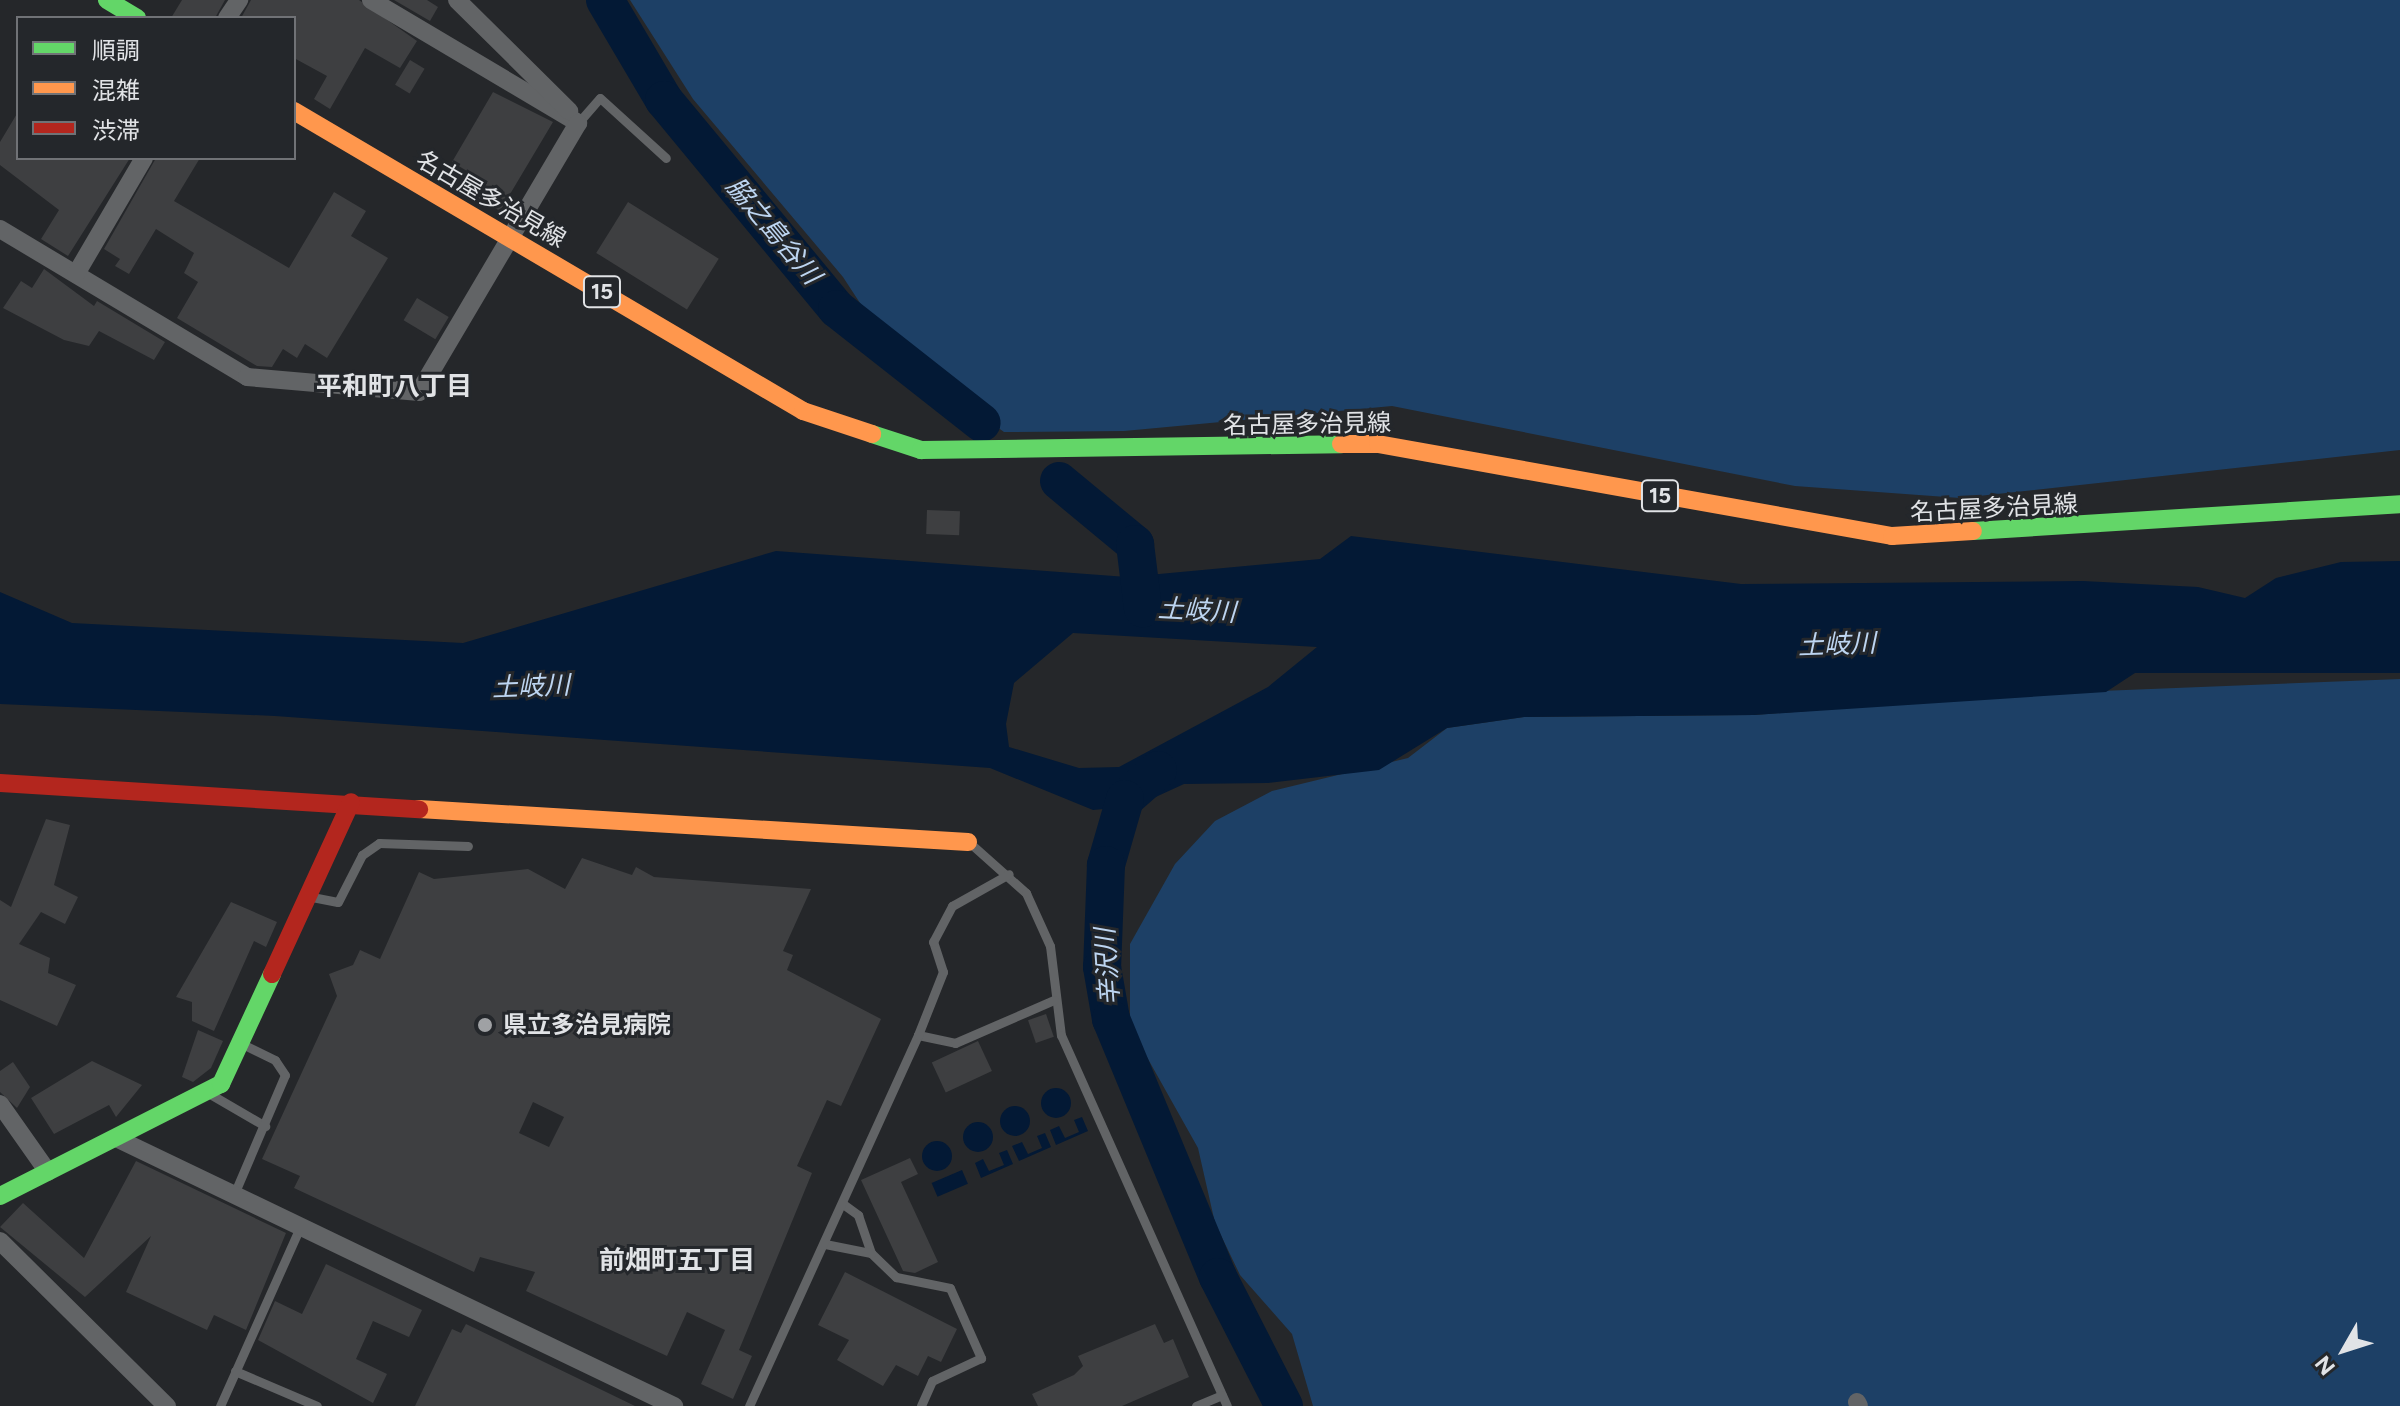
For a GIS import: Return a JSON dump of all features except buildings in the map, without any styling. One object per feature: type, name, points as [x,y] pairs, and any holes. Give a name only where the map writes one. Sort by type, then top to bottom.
[{"type":"main road","points":[[107,0],[134,16]]},
{"type":"main road","name":"名古屋多治見線","points":[[296,112],[803,411],[921,450],[1378,444],[1504,462],[1772,519],[1906,536],[2400,504]]},
{"type":"main road","points":[[0,783],[968,842]]},
{"type":"main road","points":[[0,1196],[210,1094],[242,1044],[351,802]]},
{"type":"street","points":[[371,0],[578,123]]},
{"type":"street","points":[[457,0],[546,82],[578,123]]},
{"type":"street","points":[[0,229],[247,377],[419,392],[578,123]]},
{"type":"street","points":[[76,274],[143,160]]},
{"type":"street","points":[[0,1104],[48,1172]]},
{"type":"street","points":[[118,1139],[235,1192],[674,1406]]},
{"type":"street","points":[[0,1241],[167,1406]]},
{"type":"lane","points":[[578,123],[600,98],[666,158]]},
{"type":"lane","points":[[968,842],[1009,874],[1050,946],[1054,1000],[1061,1035],[1227,1406]]},
{"type":"lane","points":[[308,896],[338,902],[362,855],[379,843],[468,846]]},
{"type":"lane","points":[[749,1406],[843,1204],[943,972],[933,942],[952,906],[1009,874]]},
{"type":"lane","points":[[918,1035],[955,1043],[1054,1000]]},
{"type":"lane","points":[[235,1192],[285,1075],[275,1060],[242,1044]]},
{"type":"lane","points":[[210,1094],[265,1126]]},
{"type":"lane","points":[[843,1204],[869,1233],[871,1253]]},
{"type":"lane","points":[[220,1406],[301,1225]]},
{"type":"lane","points":[[825,1244],[871,1253],[896,1277],[950,1288],[981,1358],[932,1381],[921,1406]]},
{"type":"lane","points":[[235,1371],[317,1406]]},
{"type":"lane","points":[[1196,1406],[1222,1395]]},
{"type":"shaded area","points":[[630,0],[2400,0],[2400,450],[1960,498],[1795,486],[1392,406],[1124,431],[1004,432],[890,349],[843,277],[693,99]]},
{"type":"shaded area","points":[[2400,679],[2400,1406],[1313,1406],[1292,1334],[1240,1275],[1215,1223],[1198,1148],[1130,1027],[1130,944],[1175,864],[1215,821],[1272,791],[1408,758],[1447,728],[1524,717],[1754,715],[2026,694]]},
{"type":"water","name":"土岐川","points":[[1351,536],[1741,584],[2083,581],[2198,587],[2245,598],[2276,578],[2341,562],[2400,561],[2400,673],[2135,673],[2106,692],[1754,715],[1524,717],[1447,728],[1379,770],[1268,783],[1184,784],[1136,806],[1093,810],[990,768],[275,716],[0,704],[0,592],[72,623],[463,643],[776,551],[1127,577],[1320,559]],"holes":[[[1073,633],[1317,647],[1268,687],[1119,767],[1079,768],[1009,747],[1006,724],[1014,683]]]},
{"type":"water","points":[[1056,1088],[1067,1092],[1071,1103],[1067,1114],[1056,1118],[1045,1114],[1041,1103],[1045,1092]]},
{"type":"water","points":[[1015,1106],[1026,1110],[1030,1121],[1026,1132],[1015,1136],[1004,1132],[1000,1121],[1004,1110]]},
{"type":"water","points":[[1082,1117],[1088,1131],[1056,1145],[1050,1130],[1059,1126],[1065,1138],[1079,1132],[1074,1120]]},
{"type":"water","points":[[978,1122],[989,1126],[993,1137],[989,1148],[978,1152],[967,1148],[963,1137],[967,1126]]},
{"type":"water","points":[[1045,1133],[1051,1147],[1019,1161],[1012,1146],[1022,1142],[1028,1154],[1042,1148],[1037,1136]]},
{"type":"water","points":[[937,1141],[948,1145],[952,1156],[948,1167],[937,1171],[926,1167],[922,1156],[926,1145]]},
{"type":"water","points":[[1007,1150],[1013,1164],[981,1178],[975,1163],[983,1159],[989,1171],[1004,1165],[999,1153]]},
{"type":"water","points":[[962,1170],[968,1184],[937,1197],[932,1183]]},
{"type":"waterway","name":"脇之島谷川","points":[[605,0],[664,100],[837,309],[982,423]]},
{"type":"waterway","points":[[1059,481],[1135,544],[1143,609]]},
{"type":"waterway","name":"辛沢川","points":[[1158,770],[1125,799],[1106,865],[1102,967],[1111,1019],[1218,1277],[1284,1406]]},
{"type":"traffic: fast","points":[[107,0],[134,16]]},
{"type":"traffic: fast","points":[[872,434],[921,450],[1341,444]]},
{"type":"traffic: fast","points":[[1973,531],[2400,504]]},
{"type":"traffic: fast","points":[[0,1196],[221,1084],[272,974]]},
{"type":"traffic: slow","points":[[296,112],[803,411],[872,434]]},
{"type":"traffic: slow","points":[[1341,444],[1378,444],[1892,536],[1973,531]]},
{"type":"traffic: slow","points":[[419,809],[968,842]]},
{"type":"traffic: jam","points":[[0,783],[419,809]]},
{"type":"traffic: jam","points":[[272,974],[351,802]]},
{"type":"place","name":"県立多治見病院","points":[[485,1025]]},
{"type":"district","name":"平和町八丁目","points":[[394,387]]},
{"type":"district","name":"前畑町五丁目","points":[[677,1261]]}]
